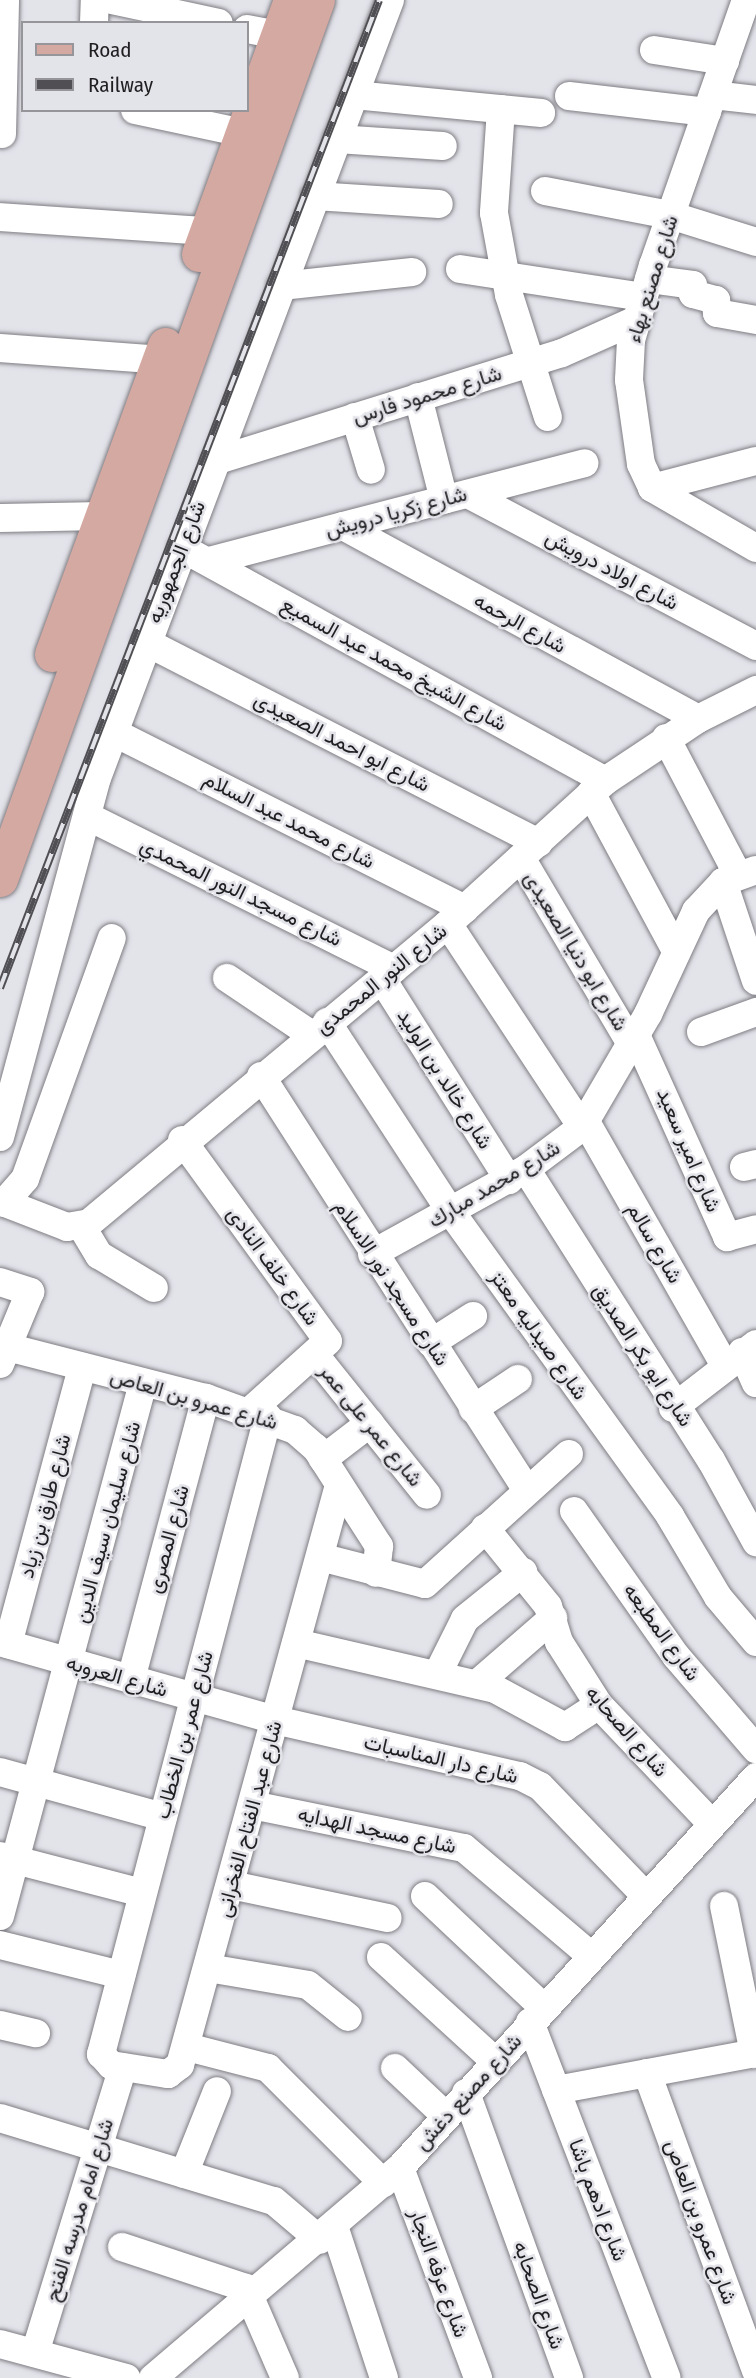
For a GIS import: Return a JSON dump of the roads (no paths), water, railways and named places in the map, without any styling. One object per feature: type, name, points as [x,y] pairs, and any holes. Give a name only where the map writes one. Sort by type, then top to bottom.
[{"type":"main road","points":[[248,106],[262,32],[290,0]]},
{"type":"main road","points":[[0,809],[61,665],[172,361],[317,0]]},
{"type":"main road","points":[[0,879],[100,516],[172,361],[208,230],[243,133],[247,112]]},
{"type":"street","points":[[2,134],[5,0]]},
{"type":"street","points":[[94,0],[94,21]]},
{"type":"street","points":[[112,0],[210,21]]},
{"type":"street","name":"شارع الجمهوريه","points":[[0,1137],[87,816],[113,732],[390,0]]},
{"type":"street","name":"شارع مصنع بهاء","points":[[652,488],[641,464],[629,390],[643,299],[746,0]]},
{"type":"street","points":[[654,50],[725,61]]},
{"type":"street","points":[[354,95],[541,113]]},
{"type":"street","points":[[569,96],[710,104],[756,100]]},
{"type":"street","points":[[501,109],[492,202],[504,273],[548,417]]},
{"type":"street","points":[[144,112],[243,133]]},
{"type":"street","points":[[337,139],[443,146]]},
{"type":"street","points":[[545,191],[670,215],[756,243]]},
{"type":"street","points":[[315,196],[439,204]]},
{"type":"street","points":[[0,217],[208,230]]},
{"type":"street","points":[[460,270],[504,273],[643,299],[693,285],[693,294],[716,300],[717,313],[756,320]]},
{"type":"street","points":[[281,285],[412,272]]},
{"type":"street","name":"شارع محمود فارس","points":[[215,460],[531,363],[643,299]]},
{"type":"street","points":[[0,348],[172,361]]},
{"type":"street","points":[[418,397],[456,497]]},
{"type":"street","points":[[355,417],[371,470]]},
{"type":"street","points":[[652,488],[756,461]]},
{"type":"street","name":"شارع زكريا درويش","points":[[209,561],[584,463]]},
{"type":"street","points":[[652,488],[756,548]]},
{"type":"street","name":"شارع اولاد درويش","points":[[456,497],[756,646]]},
{"type":"street","points":[[0,518],[100,516]]},
{"type":"street","name":"شارع الرحمه","points":[[343,526],[698,719]]},
{"type":"street","name":"شارع الشيخ محمد عبد السميع","points":[[182,548],[209,561],[598,787]]},
{"type":"street","name":"شارع ابو احمد الصعيدى","points":[[146,642],[529,851]]},
{"type":"street","name":"شارع النور المحمدى","points":[[82,1227],[182,1140],[388,974],[598,787],[666,738],[756,690]]},
{"type":"street","name":"شارع محمد عبد السلام","points":[[113,732],[456,916]]},
{"type":"street","points":[[666,738],[739,876],[756,981]]},
{"type":"street","points":[[598,787],[675,948]]},
{"type":"street","name":"شارع مسجد النور المحمدي","points":[[87,816],[388,974]]},
{"type":"street","name":"شارع ابو دنيا الصعيدى","points":[[529,851],[634,1040]]},
{"type":"street","name":"شارع محمد مبارك","points":[[372,1254],[517,1175],[584,1125],[634,1040],[675,948],[696,911],[739,876]]},
{"type":"street","name":"شارع سالم","points":[[456,916],[584,1125],[741,1353],[756,1383]]},
{"type":"street","points":[[112,938],[25,1179],[2,1202],[82,1227],[96,1252],[154,1288]]},
{"type":"street","name":"شارع خالد بن الوليد","points":[[388,974],[517,1175]]},
{"type":"street","points":[[227,978],[319,1029]]},
{"type":"street","points":[[701,1032],[756,1012]]},
{"type":"street","name":"شارع صيدليه معتز","points":[[319,1029],[756,1643]]},
{"type":"street","name":"شارع امير سعيد","points":[[634,1040],[724,1233],[729,1238],[754,1235]]},
{"type":"street","name":"شارع مسجد نور الاسلام","points":[[261,1076],[372,1254],[526,1489]]},
{"type":"street","name":"شارع خلف النادى","points":[[182,1140],[327,1339],[316,1355],[259,1414]]},
{"type":"street","name":"شارع ابو بكر الصديق","points":[[517,1175],[673,1408],[711,1460],[756,1542]]},
{"type":"street","points":[[0,1282],[30,1292],[4,1355]]},
{"type":"street","points":[[431,1343],[473,1316]]},
{"type":"street","points":[[673,1408],[741,1353]]},
{"type":"street","name":"شارع عمرو بن العاص","points":[[4,1355],[82,1367],[206,1398],[259,1414],[295,1430],[323,1459],[379,1546],[376,1573]]},
{"type":"street","name":"شارع عمر على عمر","points":[[316,1355],[428,1495]]},
{"type":"street","name":"شارع طارق بن زياد","points":[[4,1643],[82,1367]]},
{"type":"street","points":[[473,1409],[517,1379]]},
{"type":"street","name":"شارع سليمان سيف الدين","points":[[70,1662],[143,1383]]},
{"type":"street","name":"شارع المصرى","points":[[131,1679],[206,1398]]},
{"type":"street","name":"شارع عمر بن الخطاب","points":[[112,2060],[121,1975],[194,1698],[259,1414]]},
{"type":"street","points":[[323,1459],[370,1423]]},
{"type":"street","points":[[320,1557],[425,1584],[526,1489],[569,1454]]},
{"type":"street","name":"شارع عبد الفتاح الفخرانى","points":[[112,2060],[173,2073],[187,2048],[339,1485]]},
{"type":"street","name":"شارع المطبعه","points":[[574,1511],[676,1656],[756,1749]]},
{"type":"street","name":"شارع الصحابه","points":[[485,1528],[523,1572],[553,1618],[559,1642],[599,1705],[712,1824]]},
{"type":"street","points":[[438,1672],[465,1619],[523,1572]]},
{"type":"street","points":[[477,1684],[553,1618]]},
{"type":"street","name":"شارع العروبه","points":[[4,1643],[275,1720]]},
{"type":"street","points":[[296,1643],[438,1672],[507,1693],[565,1727],[599,1705]]},
{"type":"street","points":[[0,1916],[8,1858],[37,1782],[70,1662]]},
{"type":"street","name":"شارع دار المناسبات","points":[[275,1720],[530,1780],[644,1894]]},
{"type":"street","points":[[0,1772],[163,1817]]},
{"type":"street","name":"شارع مصنع دغش","points":[[168,2374],[253,2295],[327,2235],[392,2176],[589,1954],[756,1777]]},
{"type":"street","name":"شارع مسجد الهدايه","points":[[252,1805],[464,1847],[589,1954]]},
{"type":"street","points":[[8,1858],[142,1892]]},
{"type":"street","points":[[231,1885],[388,1919]]},
{"type":"street","points":[[425,1896],[537,2015]]},
{"type":"street","points":[[556,2090],[755,2053],[724,1906]]},
{"type":"street","points":[[0,1945],[121,1975]]},
{"type":"street","points":[[381,1957],[495,2061]]},
{"type":"street","points":[[208,1968],[308,1985],[348,2017]]},
{"type":"street","name":"شارع ادهم باشا","points":[[537,2015],[556,2090],[667,2378]]},
{"type":"street","points":[[0,2025],[36,2033]]},
{"type":"street","points":[[187,2048],[268,2068],[392,2176]]},
{"type":"street","name":"شارع امام مدرسه الفتح","points":[[35,2353],[98,2148],[112,2060]]},
{"type":"street","points":[[395,2068],[446,2116]]},
{"type":"street","name":"شارع عمرو بن العاص","points":[[647,2073],[756,2371]]},
{"type":"street","points":[[184,2174],[217,2091]]},
{"type":"street","name":"شارع الصحابه","points":[[466,2093],[569,2378]]},
{"type":"street","points":[[1,2120],[274,2201],[327,2235],[384,2378]]},
{"type":"street","name":"شارع عرفه النجار","points":[[392,2176],[478,2378]]},
{"type":"street","points":[[122,2247],[237,2283],[253,2295],[285,2378]]},
{"type":"street","points":[[0,2344],[126,2378]]},
{"type":"railway","points":[[0,988],[379,0]]}]
